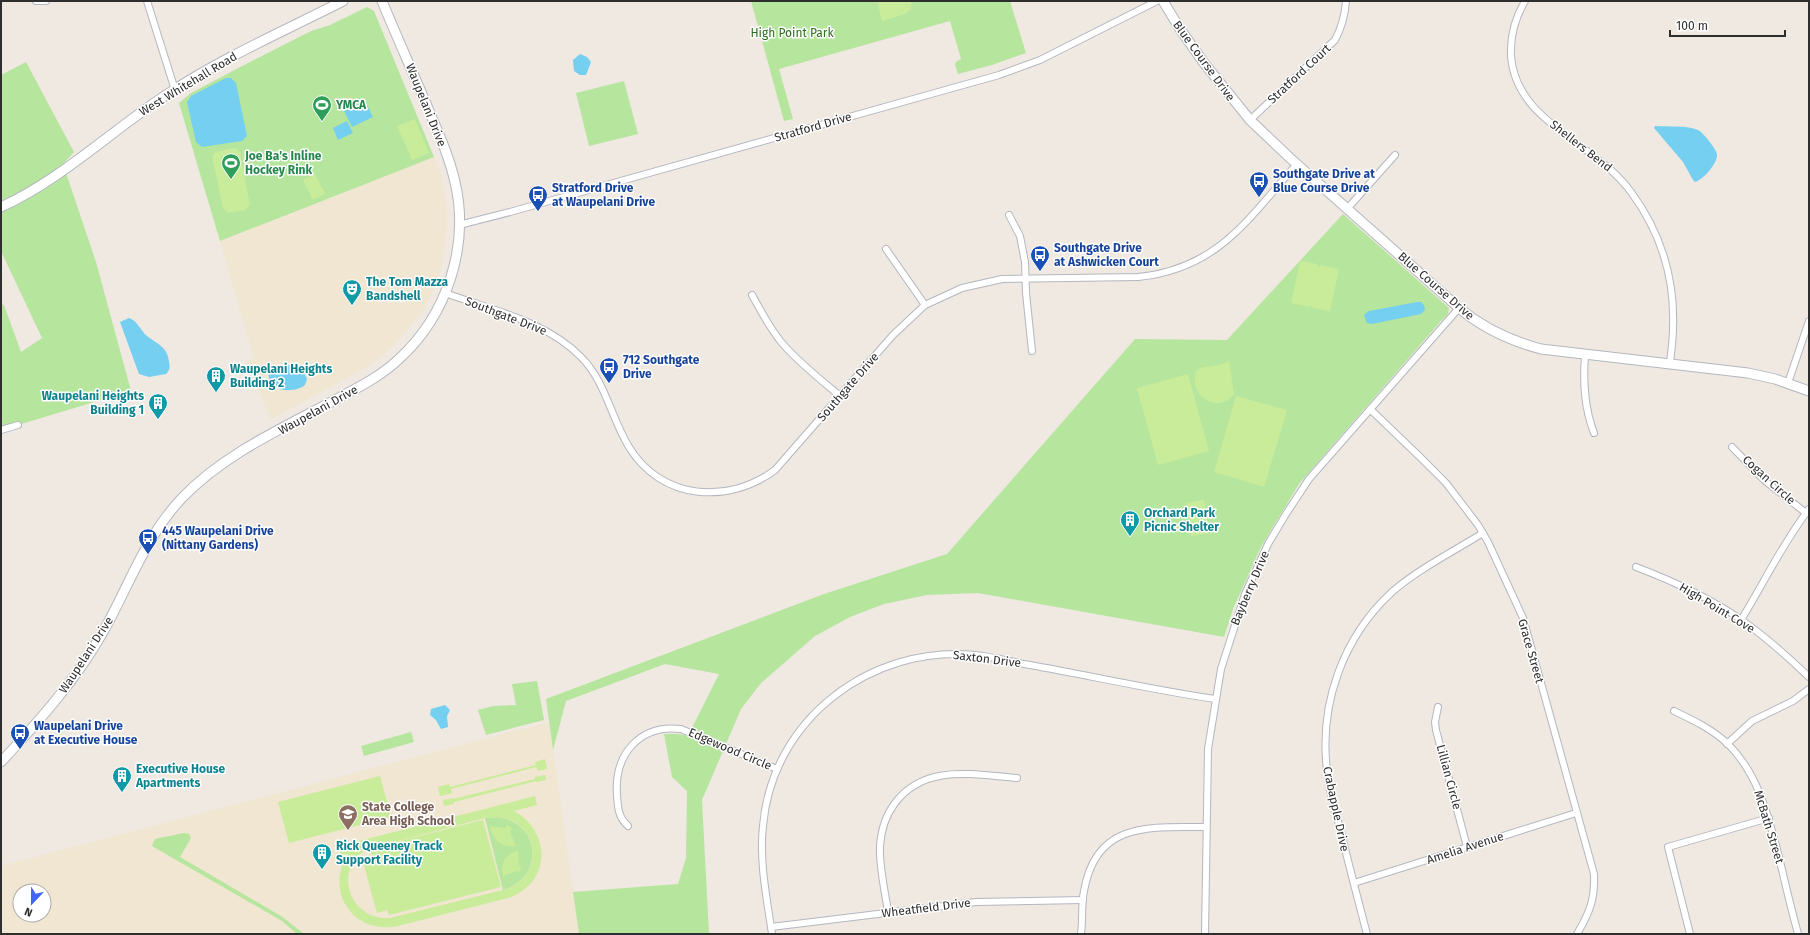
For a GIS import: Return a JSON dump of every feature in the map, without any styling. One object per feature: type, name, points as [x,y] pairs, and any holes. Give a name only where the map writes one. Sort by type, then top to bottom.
[{"type":"main road","name":"West Whitehall Road","points":[[1,207],[36,188],[74,163],[134,118],[175,90],[233,56],[343,1]]},
{"type":"main road","name":"Waupelani Drive","points":[[1,762],[48,711],[78,672],[108,624],[145,547],[166,517],[182,498],[207,475],[231,458],[364,384],[386,370],[402,357],[421,336],[436,312],[445,293],[456,257],[459,225],[457,194],[450,163],[382,1]]},
{"type":"main road","name":"Blue Course Drive","points":[[1163,1],[1180,29],[1204,63],[1250,120],[1297,164],[1459,308],[1484,326],[1517,342],[1541,349],[1748,373],[1788,383],[1809,391]]},
{"type":"street","points":[[36,1],[46,1]]},
{"type":"street","points":[[147,1],[175,90]]},
{"type":"street","name":"Stratford Drive","points":[[459,225],[999,75],[1040,60],[1157,1]]},
{"type":"street","name":"Stratford Court","points":[[1250,120],[1335,40],[1342,27],[1345,16],[1346,1]]},
{"type":"street","name":"Shellers Bend","points":[[1525,1],[1514,25],[1511,38],[1511,61],[1514,74],[1520,88],[1538,113],[1615,172],[1631,191],[1645,213],[1657,236],[1670,280],[1673,307],[1670,364]]},
{"type":"street","points":[[1347,208],[1395,155]]},
{"type":"street","name":"Southgate Drive","points":[[445,293],[540,327],[569,346],[592,369],[601,384],[630,448],[642,464],[664,480],[686,490],[710,493],[724,492],[736,490],[763,478],[775,470],[893,335],[923,306],[946,294],[985,282],[1026,278],[1138,277],[1176,270],[1202,259],[1232,238],[1297,164]]},
{"type":"street","points":[[1009,215],[1022,243],[1032,351]]},
{"type":"street","points":[[886,249],[912,288],[912,293],[923,306]]},
{"type":"street","points":[[752,295],[781,342],[800,362],[840,396]]},
{"type":"street","name":"Bayberry Drive","points":[[1205,934],[1208,749],[1221,668],[1245,594],[1268,544],[1309,479],[1459,308]]},
{"type":"street","points":[[1788,383],[1809,321]]},
{"type":"street","points":[[1585,355],[1585,396],[1588,414],[1594,433]]},
{"type":"street","name":"Grace Street","points":[[1370,410],[1446,483],[1483,533],[1523,618],[1594,874],[1594,889],[1591,908],[1577,934]]},
{"type":"street","points":[[1,430],[18,425]]},
{"type":"street","name":"Cogan Circle","points":[[1732,447],[1764,480],[1808,511]]},
{"type":"street","points":[[1741,620],[1759,591],[1778,555],[1808,511]]},
{"type":"street","name":"Crabapple Drive","points":[[1367,934],[1332,795],[1326,757],[1328,708],[1337,676],[1347,652],[1364,624],[1392,592],[1406,581],[1483,533]]},
{"type":"street","name":"High Point Cove","points":[[1636,567],[1694,592],[1741,620],[1787,656],[1809,676]]},
{"type":"street","name":"Saxton Drive","points":[[772,934],[763,863],[762,838],[766,800],[777,769],[792,742],[808,720],[844,688],[861,678],[880,669],[906,660],[927,656],[975,655],[1215,699]]},
{"type":"street","points":[[1727,744],[1752,721],[1793,701],[1809,689]]},
{"type":"street","name":"Lillian Circle","points":[[1438,707],[1435,722],[1436,730],[1468,847]]},
{"type":"street","name":"McBath Street","points":[[1674,711],[1701,724],[1727,744],[1747,769],[1757,786],[1769,818],[1798,934]]},
{"type":"street","name":"Edgewood Circle","points":[[628,826],[620,818],[618,810],[616,781],[618,770],[622,758],[631,746],[640,738],[649,733],[667,728],[688,731],[777,769]]},
{"type":"street","points":[[888,912],[880,846],[884,824],[892,807],[900,796],[922,781],[943,774],[1017,778]]},
{"type":"street","name":"Amelia Avenue","points":[[1354,884],[1576,813]]},
{"type":"street","points":[[1690,934],[1668,848],[1769,818]]},
{"type":"street","points":[[1082,934],[1083,900],[1088,872],[1104,848],[1121,835],[1144,828],[1206,827]]},
{"type":"street","name":"Wheatfield Drive","points":[[771,927],[976,902],[1083,900]]},
{"type":"shaded area","points":[[434,157],[441,175],[444,190],[447,210],[447,228],[442,264],[438,279],[423,311],[391,348],[369,366],[271,419],[246,361],[254,358],[220,241]]},
{"type":"shaded area","name":"State College Area High School","points":[[549,722],[579,934],[1,934],[1,866]]},
{"type":"green space","name":"High Point Park","points":[[751,1],[1010,1],[1026,53],[992,65],[958,74],[955,64],[961,59],[950,21],[779,69],[793,119],[784,121]]},
{"type":"green space","points":[[877,1],[912,1],[911,9],[905,14],[882,21]]},
{"type":"green space","points":[[367,7],[374,11],[434,157],[220,241],[179,103],[191,93],[246,64],[311,31],[330,25]]},
{"type":"green space","points":[[26,62],[74,152],[63,164],[96,262],[131,391],[1,430],[1,304],[4,305],[21,352],[42,338],[1,251],[1,75]]},
{"type":"green space","points":[[624,81],[638,134],[589,146],[576,93]]},
{"type":"green space","points":[[415,119],[429,153],[412,160],[397,126]]},
{"type":"green space","name":"Joe Ba's Inline Hockey Rink","points":[[233,148],[237,149],[240,153],[250,205],[245,210],[228,213],[223,208],[212,156],[215,152]]},
{"type":"green space","points":[[315,174],[325,194],[313,200],[303,180]]},
{"type":"green space","points":[[1343,214],[1449,308],[1448,314],[1299,484],[1261,547],[1233,609],[1224,637],[978,593],[927,595],[884,604],[850,617],[815,636],[761,683],[741,709],[702,800],[709,934],[579,934],[573,892],[678,884],[686,858],[687,791],[672,777],[664,734],[688,736],[719,674],[665,664],[566,701],[553,750],[546,699],[824,594],[947,554],[1135,339],[1227,340]]},
{"type":"green space","points":[[1300,261],[1317,264],[1319,267],[1321,265],[1339,269],[1330,311],[1313,308],[1311,305],[1309,307],[1291,303]]},
{"type":"green space","points":[[1229,361],[1234,394],[1227,400],[1220,403],[1213,403],[1206,400],[1200,395],[1196,388],[1196,371],[1200,368],[1220,365]]},
{"type":"green space","points":[[1188,374],[1209,451],[1158,465],[1137,388]]},
{"type":"green space","points":[[1236,396],[1287,410],[1264,487],[1214,472]]},
{"type":"green space","points":[[1204,500],[1209,533],[1191,536],[1186,503]]},
{"type":"green space","points":[[537,681],[544,720],[486,735],[478,710],[493,706],[516,705],[512,684]]},
{"type":"green space","points":[[411,732],[414,742],[364,756],[361,746]]},
{"type":"green space","points":[[545,759],[547,769],[538,771],[536,767],[451,789],[452,793],[440,796],[438,787],[449,784],[450,787],[536,765],[535,762]]},
{"type":"green space","points":[[545,775],[546,780],[536,781],[454,802],[454,804],[444,806],[443,800],[453,799],[535,779],[535,777]]},
{"type":"green space","points":[[380,776],[391,817],[289,843],[278,802]]},
{"type":"green space","points":[[535,796],[537,805],[514,811],[526,820],[535,831],[540,844],[541,857],[539,870],[532,881],[522,891],[508,898],[398,926],[382,927],[368,924],[356,917],[347,907],[341,895],[339,882],[341,868],[348,854],[341,855],[339,846]],"holes":[[[498,817],[512,821],[523,829],[530,839],[532,851],[531,863],[526,874],[517,884],[503,890],[390,918],[375,917],[364,911],[355,902],[350,890],[348,878],[351,867],[358,856],[370,848],[372,855],[362,858],[377,913],[387,910],[389,915],[501,887],[483,820],[372,848],[485,818]]]},
{"type":"green space","points":[[498,817],[512,821],[523,829],[530,839],[532,851],[531,863],[526,874],[517,883],[503,890],[485,818]]},
{"type":"green space","points":[[507,825],[512,828],[510,832],[516,846],[511,847],[502,845],[495,839],[491,831],[490,826],[505,828]]},
{"type":"green space","points":[[184,833],[189,834],[191,838],[180,857],[281,916],[304,934],[297,934],[282,921],[152,846],[155,839]]},
{"type":"green space","points":[[518,851],[519,866],[522,867],[519,872],[516,871],[503,876],[502,867],[504,860],[510,854]]},
{"type":"water","points":[[580,54],[587,57],[591,62],[586,75],[580,75],[574,71],[573,60]]},
{"type":"water","points":[[226,78],[231,78],[236,83],[247,136],[242,141],[202,147],[196,142],[187,102],[191,96]]},
{"type":"water","points":[[365,101],[373,117],[352,127],[344,111]]},
{"type":"water","points":[[347,121],[353,133],[338,140],[333,128]]},
{"type":"water","points":[[1655,126],[1689,127],[1700,131],[1709,141],[1717,154],[1717,158],[1713,166],[1702,178],[1695,182],[1683,162],[1654,128]]},
{"type":"water","points":[[1421,302],[1424,305],[1425,310],[1421,314],[1372,324],[1367,323],[1364,315],[1369,311]]},
{"type":"water","points":[[129,318],[135,321],[147,336],[161,346],[167,353],[170,367],[166,374],[149,377],[139,374],[120,322]]},
{"type":"water","points":[[295,363],[301,366],[307,379],[305,385],[294,390],[282,390],[276,388],[269,379],[269,373]]},
{"type":"water","points":[[445,705],[450,710],[447,716],[448,727],[441,729],[436,720],[430,715],[431,709]]},
{"type":"place","name":"YMCA","points":[[322,122]]},
{"type":"place","name":"Joe Ba's Inline Hockey Rink","points":[[231,180]]},
{"type":"place","name":"Southgate Drive at Blue Course Drive","points":[[1259,198]]},
{"type":"place","name":"Stratford Drive at Waupelani Drive","points":[[538,212]]},
{"type":"place","name":"Southgate Drive at Ashwicken Court","points":[[1040,272]]},
{"type":"place","name":"The Tom Mazza Bandshell","points":[[352,306]]},
{"type":"place","name":"712 Southgate Drive","points":[[609,384]]},
{"type":"place","name":"Waupelani Heights Building 2","points":[[216,393]]},
{"type":"place","name":"Waupelani Heights Building 1","points":[[158,420]]},
{"type":"place","name":"Orchard Park Picnic Shelter","points":[[1130,537]]},
{"type":"place","name":"445 Waupelani Drive (Nittany Gardens)","points":[[148,555]]},
{"type":"place","name":"Waupelani Drive at Executive House","points":[[20,750]]},
{"type":"place","name":"Executive House Apartments","points":[[122,793]]},
{"type":"place","name":"State College Area High School","points":[[348,831]]},
{"type":"place","name":"Rick Queeney Track Support Facility","points":[[322,870]]}]
